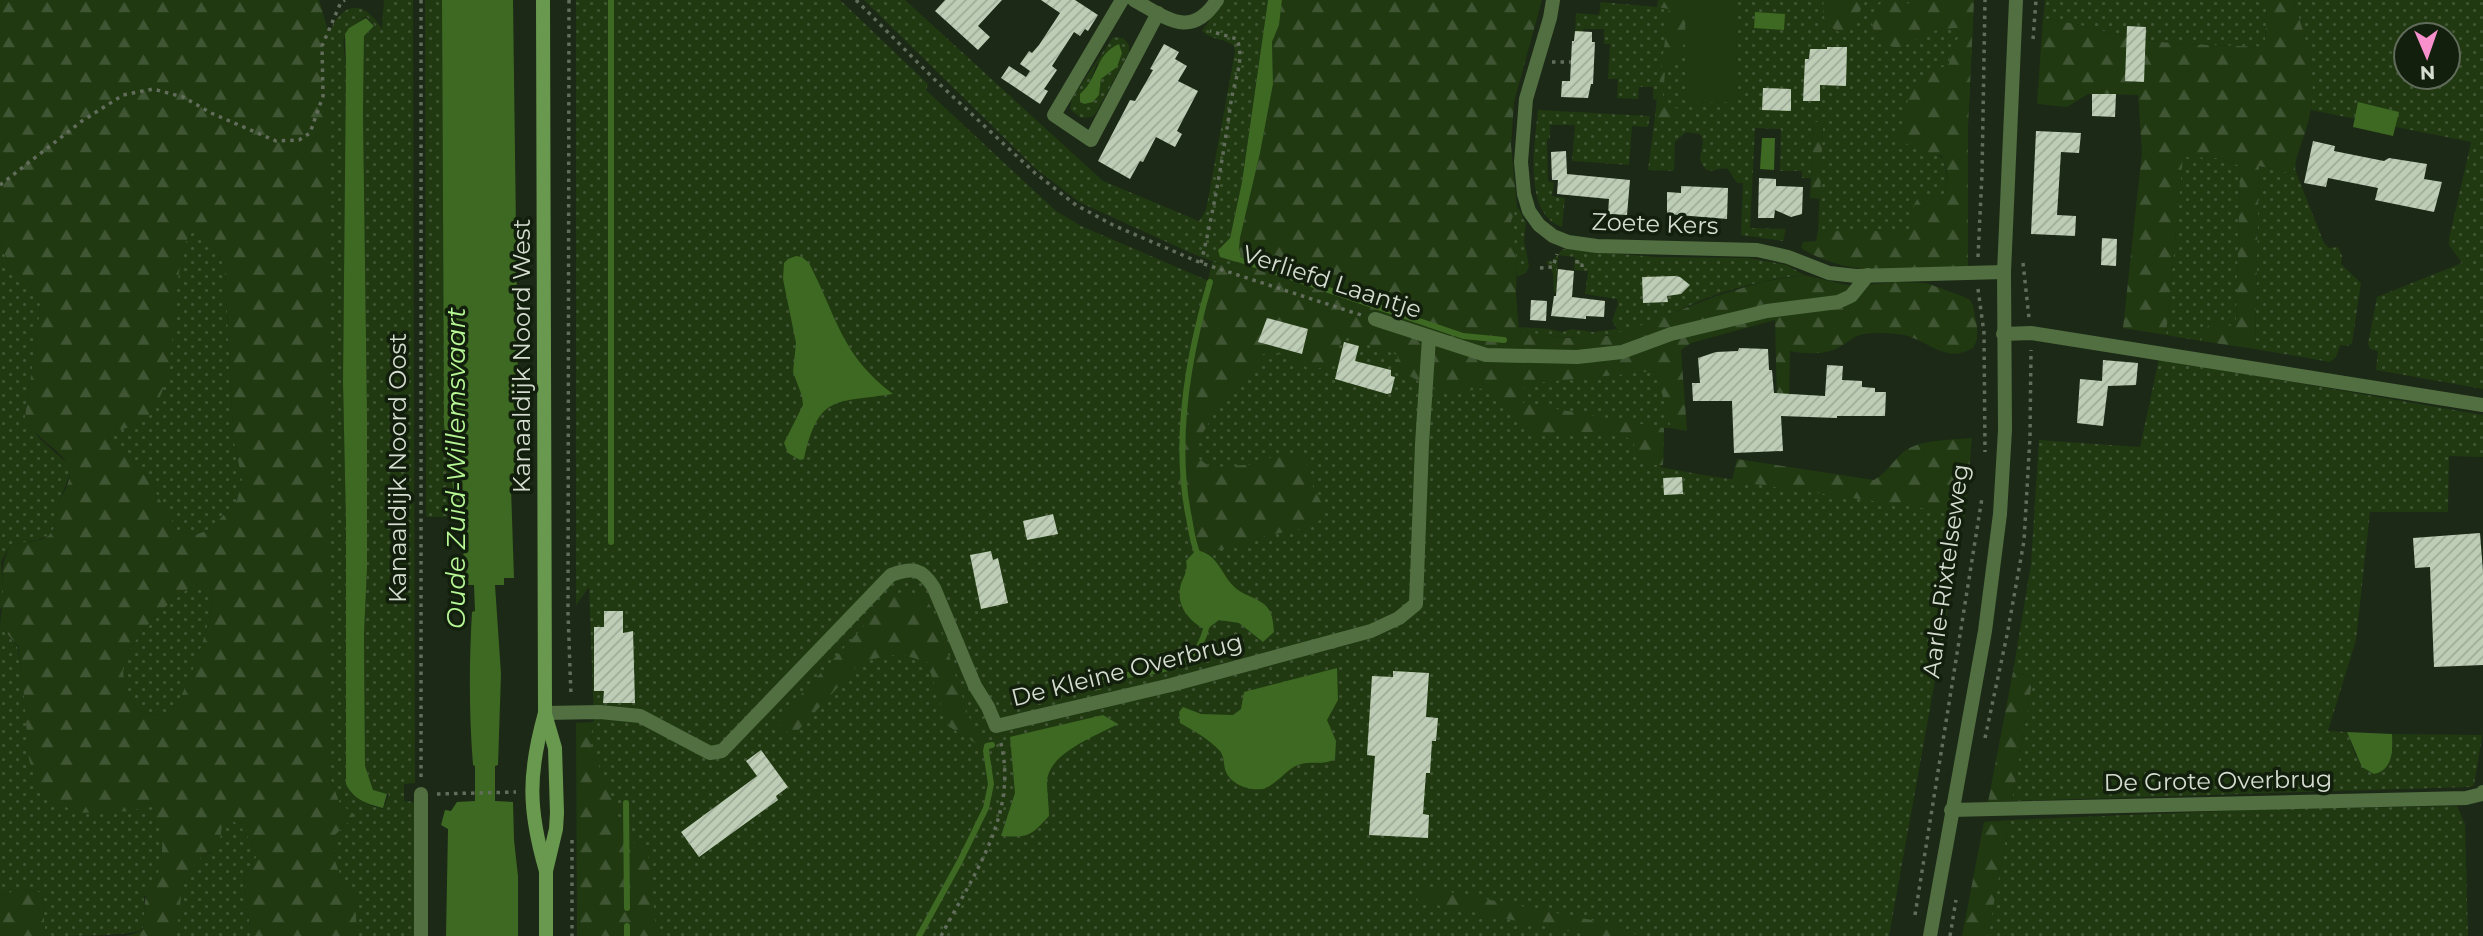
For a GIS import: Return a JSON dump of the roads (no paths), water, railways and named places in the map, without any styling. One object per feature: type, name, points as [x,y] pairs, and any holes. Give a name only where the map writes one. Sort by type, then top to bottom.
[{"type":"main road","name":"Kanaaldijk Noord West","points":[[543,0],[545,713],[555,748],[557,813],[556,829],[545,871]]},
{"type":"main road","name":"Kanaaldijk Noord West","points":[[545,713],[534,752],[531,793],[534,831],[545,871],[546,936]]},
{"type":"street","points":[[1122,0],[1054,115],[1091,140],[1158,13]]},
{"type":"street","points":[[1133,0],[1178,23],[1189,24],[1210,12],[1217,0]]},
{"type":"street","name":"Zoete Kers","points":[[1553,0],[1526,99],[1521,146],[1524,194],[1529,211],[1540,226],[1560,240],[1579,244],[1757,250],[1788,257],[1829,273],[1868,275],[2004,272]]},
{"type":"street","name":"Aarle-Rixtelseweg","points":[[1930,936],[1985,631],[2000,514],[2005,430],[2004,272],[2016,0]]},
{"type":"street","name":"Verliefd Laantje","points":[[1375,319],[1486,355],[1577,357],[1622,352],[1671,334],[1755,313],[1838,302],[1851,296],[1868,275]]},
{"type":"street","points":[[2003,334],[2031,333],[2483,405]]},
{"type":"street","name":"De Kleine Overbrug","points":[[545,713],[600,712],[640,716],[710,754],[722,751],[891,575],[906,569],[919,571],[934,588],[975,686],[996,726],[1171,685],[1371,631],[1399,618],[1416,604],[1429,338]]},
{"type":"street","name":"De Grote Overbrug","points":[[1951,810],[2466,798],[2483,792]]},
{"type":"street","points":[[421,794],[421,936]]},
{"type":"water","name":"Oude Zuid-Willemsvaart","points":[[442,0],[513,0],[519,460],[511,488],[514,578],[504,578],[504,585],[495,585],[501,674],[495,801],[513,802],[518,876],[518,936],[446,936],[448,829],[441,825],[445,810],[451,811],[457,802],[475,801],[470,651],[472,612],[475,611],[474,585],[464,585],[463,526],[455,500],[444,425]]},
{"type":"water","points":[[1268,0],[1282,0],[1279,25],[1272,42],[1273,84],[1240,238],[1241,256],[1236,262],[1220,257],[1218,250],[1230,238],[1242,182]]},
{"type":"water","points":[[1755,12],[1785,14],[1784,30],[1754,28]]},
{"type":"water","points":[[366,18],[374,26],[364,36],[363,113],[367,413],[365,766],[373,790],[387,794],[383,808],[361,800],[352,794],[346,784],[343,382],[345,34],[349,28]]},
{"type":"water","points":[[1119,44],[1122,53],[1117,67],[1101,79],[1099,95],[1093,102],[1084,104],[1080,101],[1080,94],[1105,54]]},
{"type":"water","points":[[2358,102],[2399,112],[2393,136],[2353,127]]},
{"type":"water","points":[[1762,138],[1775,138],[1774,170],[1760,169]]},
{"type":"water","points":[[796,256],[809,263],[851,350],[862,365],[893,394],[833,405],[816,422],[804,459],[800,460],[788,453],[784,443],[803,405],[793,372],[796,343],[783,279],[784,263]]},
{"type":"water","points":[[1196,550],[1210,556],[1238,590],[1266,606],[1272,618],[1274,632],[1263,642],[1239,623],[1219,620],[1206,630],[1186,614],[1180,589],[1186,561]]},
{"type":"water","points":[[1337,668],[1338,700],[1327,720],[1336,741],[1335,759],[1298,765],[1262,789],[1252,789],[1236,783],[1226,772],[1220,751],[1180,723],[1179,712],[1183,707],[1201,714],[1233,715],[1241,709],[1244,692]]},
{"type":"water","points":[[1103,715],[1118,724],[1064,754],[1049,772],[1049,816],[1028,834],[1017,837],[1001,836],[1015,793],[1010,737]]},
{"type":"water","points":[[2347,732],[2392,734],[2392,753],[2385,768],[2374,774],[2362,767]]},
{"type":"waterway","points":[[611,0],[611,542]]},
{"type":"waterway","points":[[1232,257],[1463,336],[1504,340]]},
{"type":"waterway","points":[[1198,555],[1192,537],[1184,489],[1183,429],[1189,369],[1210,282]]},
{"type":"waterway","points":[[1099,687],[1099,677],[1156,671],[1185,662],[1199,645],[1207,625]]},
{"type":"waterway","points":[[919,936],[986,808],[991,784],[986,751],[987,746],[992,745]]},
{"type":"waterway","points":[[626,803],[627,908]]},
{"type":"waterway","points":[[627,926],[627,936]]}]
